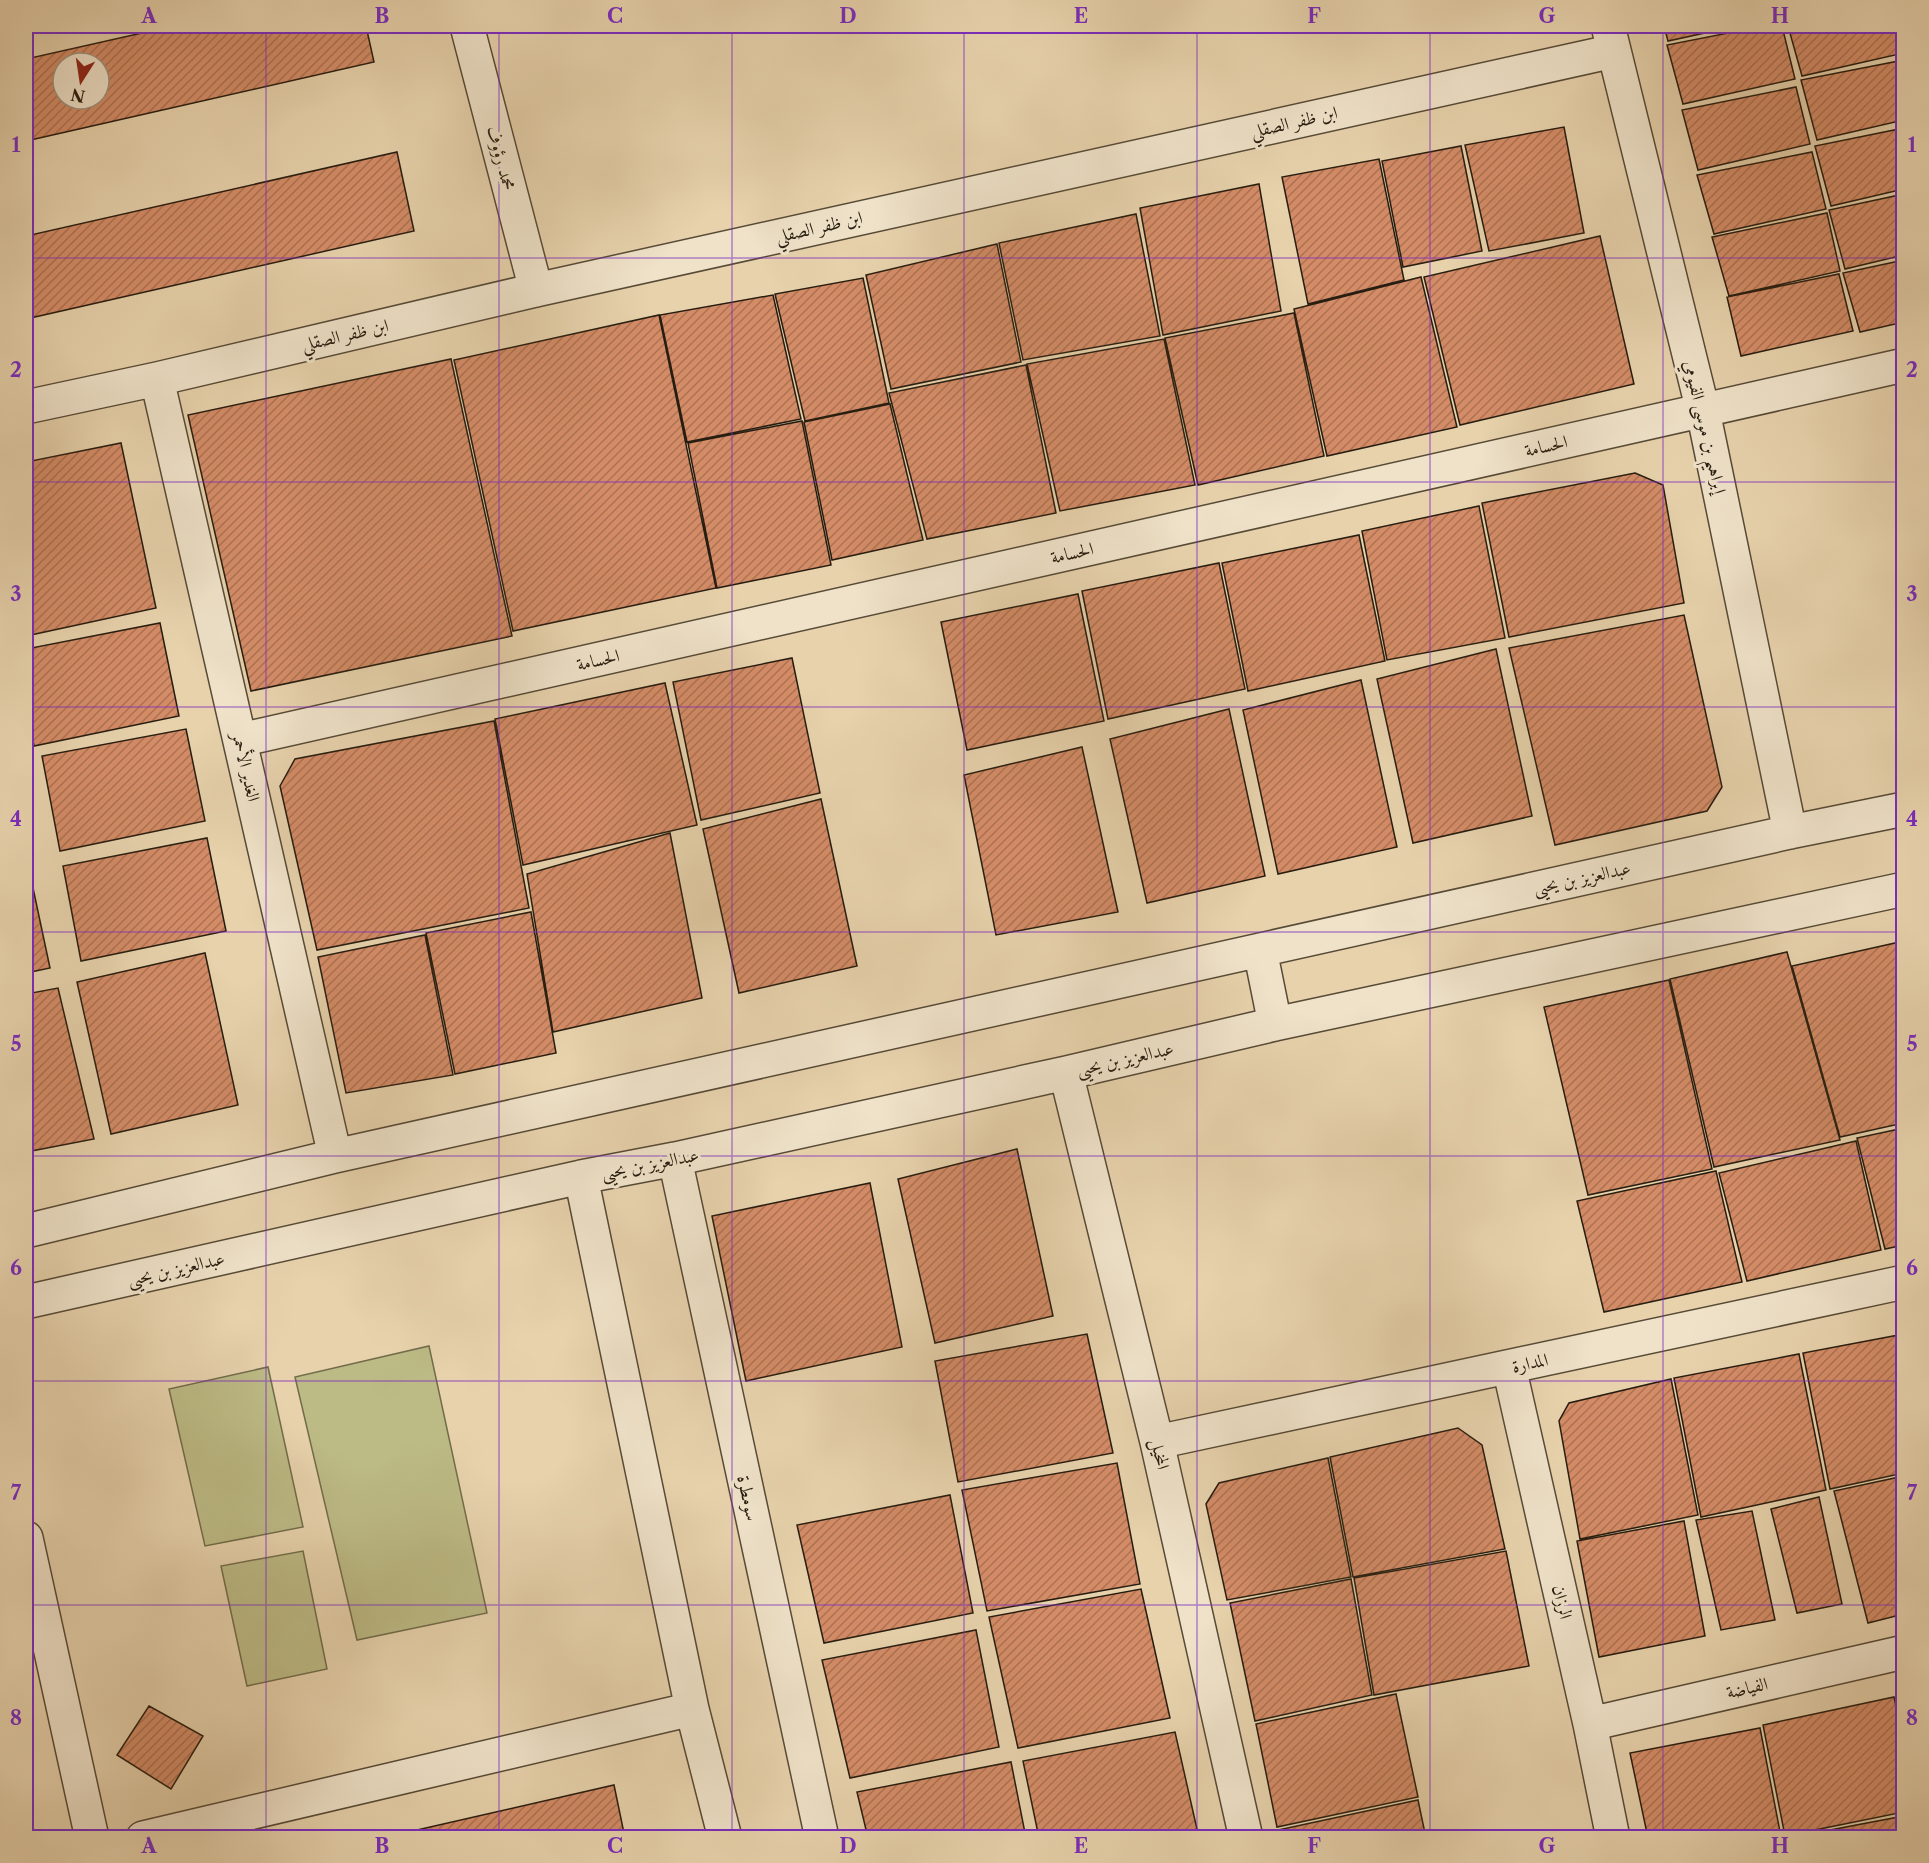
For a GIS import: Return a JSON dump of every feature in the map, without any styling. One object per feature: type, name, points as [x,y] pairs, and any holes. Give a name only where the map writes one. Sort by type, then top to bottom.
[{"type":"street","name":"محمد رؤوف","points":[[467,26],[536,290]]},
{"type":"street","name":"ابن ظفر الصقلي","points":[[26,407],[157,379],[1611,38]]},
{"type":"street","name":"إبراهيم بن موسى الفيومي","points":[[1611,38],[1703,411],[1790,832]]},
{"type":"street","name":"الحسامة","points":[[240,740],[1904,365]]},
{"type":"street","name":"الغدير الأحمر","points":[[157,379],[336,1156]]},
{"type":"street","name":"عبدالعزيز بن يحيى","points":[[26,1231],[336,1156],[1790,832],[1904,809]]},
{"type":"street","name":"عبدالعزيز بن يحيى","points":[[26,1302],[581,1177],[675,1159],[1066,1073],[1275,1024],[1904,889]]},
{"type":"street","points":[[1260,950],[1275,1024]]},
{"type":"street","name":"المخيل","points":[[1066,1073],[1157,1442],[1246,1838]]},
{"type":"street","name":"سومطرة","points":[[675,1159],[822,1838]]},
{"type":"street","points":[[581,1177],[692,1709],[724,1838]]},
{"type":"street","name":"المدارة","points":[[1157,1442],[1904,1282]]},
{"type":"street","name":"الرزان","points":[[1509,1367],[1590,1724],[1613,1838]]},
{"type":"street","points":[[26,1538],[92,1838]]},
{"type":"street","name":"الفياضة","points":[[1590,1724],[1904,1652]]},
{"type":"street","points":[[143,1838],[692,1709]]},
{"type":"shaded area","points":[[429,1346],[487,1613],[357,1640],[295,1377]]},
{"type":"shaded area","points":[[268,1367],[303,1527],[205,1546],[169,1389]]},
{"type":"shaded area","points":[[303,1551],[327,1669],[247,1686],[221,1566]]},
{"type":"building","points":[[173,26],[366,26],[374,62],[26,141],[26,59],[51,53],[51,111],[111,111],[111,51],[62,51]]},
{"type":"building","points":[[1664,26],[1737,26],[1668,41]]},
{"type":"building","points":[[1764,26],[1782,26],[1795,79],[1683,104],[1667,45]]},
{"type":"building","points":[[1788,26],[1904,26],[1904,53],[1802,76]]},
{"type":"building","points":[[1904,60],[1904,120],[1817,140],[1801,80]]},
{"type":"building","points":[[1796,87],[1810,144],[1698,170],[1682,110]]},
{"type":"building","points":[[1564,127],[1584,233],[1489,251],[1465,145]]},
{"type":"building","points":[[1904,128],[1904,189],[1831,206],[1815,146]]},
{"type":"building","points":[[1461,146],[1482,251],[1403,267],[1382,161]]},
{"type":"building","points":[[397,152],[414,231],[26,319],[26,236]]},
{"type":"building","points":[[1812,152],[1826,209],[1714,234],[1697,175]]},
{"type":"building","points":[[1379,159],[1404,280],[1308,304],[1282,177]]},
{"type":"building","points":[[1259,184],[1281,311],[1163,335],[1140,208]]},
{"type":"building","points":[[1904,194],[1904,255],[1845,269],[1829,210]]},
{"type":"building","points":[[1827,213],[1840,271],[1729,296],[1712,237]]},
{"type":"building","points":[[1136,214],[1160,336],[1023,360],[999,243]]},
{"type":"building","points":[[1600,236],[1634,384],[1460,425],[1424,277]]},
{"type":"building","points":[[997,244],[1021,362],[891,389],[866,275]]},
{"type":"building","points":[[1904,260],[1904,322],[1860,332],[1843,273]]},
{"type":"building","points":[[1839,274],[1853,331],[1741,356],[1727,297]]},
{"type":"building","points":[[1421,277],[1457,427],[1327,456],[1294,309]]},
{"type":"building","points":[[863,278],[889,403],[805,421],[775,294]]},
{"type":"building","points":[[773,295],[801,419],[687,442],[660,315]]},
{"type":"building","points":[[1294,313],[1324,456],[1198,485],[1165,338]]},
{"type":"building","points":[[659,315],[716,588],[513,631],[454,360]]},
{"type":"building","points":[[1164,339],[1195,485],[1060,511],[1027,364]]},
{"type":"building","points":[[451,359],[512,636],[251,691],[188,415]]},
{"type":"building","points":[[1026,365],[1056,513],[927,539],[889,393]]},
{"type":"building","points":[[890,404],[923,540],[832,560],[804,422]]},
{"type":"building","points":[[802,421],[831,565],[717,588],[688,443]]},
{"type":"building","points":[[121,443],[156,608],[26,636],[26,462]]},
{"type":"building","points":[[1635,473],[1663,485],[1684,603],[1509,637],[1482,503]]},
{"type":"building","points":[[1479,506],[1505,638],[1387,660],[1362,531]]},
{"type":"building","points":[[1359,535],[1385,661],[1248,691],[1222,563]]},
{"type":"building","points":[[1219,563],[1245,689],[1108,719],[1082,591]]},
{"type":"building","points":[[1078,594],[1104,721],[967,750],[941,622]]},
{"type":"building","points":[[1684,615],[1722,787],[1707,811],[1555,845],[1509,648]]},
{"type":"building","points":[[160,623],[179,716],[34,746],[26,702],[26,649]]},
{"type":"building","points":[[1496,649],[1532,816],[1413,843],[1377,679]]},
{"type":"building","points":[[792,658],[820,793],[701,820],[673,682]]},
{"type":"building","points":[[1361,680],[1397,847],[1278,874],[1243,710]]},
{"type":"building","points":[[665,683],[697,825],[523,865],[495,719]]},
{"type":"building","points":[[1229,709],[1265,876],[1147,903],[1110,739]]},
{"type":"building","points":[[494,721],[529,908],[317,950],[280,786],[295,759]]},
{"type":"building","points":[[186,729],[205,821],[60,851],[42,756]]},
{"type":"building","points":[[1082,747],[1118,912],[996,935],[964,775]]},
{"type":"building","points":[[821,799],[857,966],[739,993],[703,829]]},
{"type":"building","points":[[670,833],[702,998],[553,1032],[527,874]]},
{"type":"building","points":[[207,838],[226,931],[81,961],[63,866]]},
{"type":"building","points":[[26,855],[50,968],[26,973]]},
{"type":"building","points":[[531,912],[556,1053],[455,1074],[426,933]]},
{"type":"building","points":[[425,935],[453,1075],[346,1093],[318,957]]},
{"type":"building","points":[[1904,941],[1904,1123],[1840,1137],[1792,966]]},
{"type":"building","points":[[1787,952],[1840,1140],[1714,1167],[1670,979]]},
{"type":"building","points":[[205,953],[238,1105],[111,1134],[77,982]]},
{"type":"building","points":[[1669,980],[1712,1169],[1588,1195],[1544,1007]]},
{"type":"building","points":[[58,988],[94,1139],[26,1152],[26,994]]},
{"type":"building","points":[[1904,1128],[1904,1245],[1885,1249],[1857,1138]]},
{"type":"building","points":[[1856,1141],[1881,1250],[1747,1281],[1719,1173]]},
{"type":"building","points":[[1017,1149],[1053,1316],[935,1343],[898,1179]]},
{"type":"building","points":[[1716,1171],[1742,1282],[1604,1312],[1577,1201]]},
{"type":"building","points":[[870,1183],[902,1347],[746,1381],[712,1216]]},
{"type":"building","points":[[1087,1334],[1113,1453],[958,1482],[935,1361]]},
{"type":"building","points":[[1904,1334],[1904,1473],[1830,1489],[1803,1353]]},
{"type":"building","points":[[1799,1354],[1826,1490],[1701,1517],[1674,1378]]},
{"type":"building","points":[[1671,1379],[1698,1515],[1580,1539],[1559,1421],[1569,1403]]},
{"type":"building","points":[[1458,1428],[1482,1445],[1505,1549],[1353,1577],[1330,1457]]},
{"type":"building","points":[[1328,1458],[1351,1577],[1227,1600],[1206,1504],[1219,1483]]},
{"type":"building","points":[[1117,1463],[1140,1584],[987,1611],[962,1490]]},
{"type":"building","points":[[1904,1476],[1904,1614],[1868,1623],[1834,1491]]},
{"type":"building","points":[[950,1495],[973,1613],[824,1643],[797,1525]]},
{"type":"building","points":[[1819,1497],[1842,1604],[1797,1613],[1771,1509]]},
{"type":"building","points":[[1752,1511],[1775,1620],[1721,1630],[1696,1520]]},
{"type":"building","points":[[1684,1521],[1705,1636],[1599,1657],[1577,1541]]},
{"type":"building","points":[[1506,1551],[1529,1666],[1374,1695],[1354,1578]]},
{"type":"building","points":[[1351,1579],[1372,1695],[1255,1721],[1230,1603]]},
{"type":"building","points":[[1141,1589],[1170,1718],[1018,1748],[989,1617]]},
{"type":"building","points":[[976,1630],[999,1747],[850,1778],[822,1660]]},
{"type":"building","points":[[1396,1694],[1418,1797],[1277,1827],[1256,1724]]},
{"type":"building","points":[[1894,1697],[1904,1744],[1904,1812],[1785,1836],[1763,1725]]},
{"type":"building","points":[[1904,1698],[1904,1732],[1897,1700]]},
{"type":"building","points":[[149,1706],[203,1736],[171,1789],[117,1755]]},
{"type":"building","points":[[1760,1728],[1781,1837],[1648,1838],[1630,1753]]},
{"type":"building","points":[[1175,1732],[1199,1838],[1039,1838],[1023,1761]]},
{"type":"building","points":[[1011,1762],[1026,1838],[868,1838],[857,1792]]},
{"type":"building","points":[[614,1785],[625,1838],[382,1838]]},
{"type":"building","points":[[1418,1800],[1426,1838],[1280,1838],[1278,1830]]},
{"type":"building","points":[[1904,1816],[1904,1838],[1788,1838]]}]
